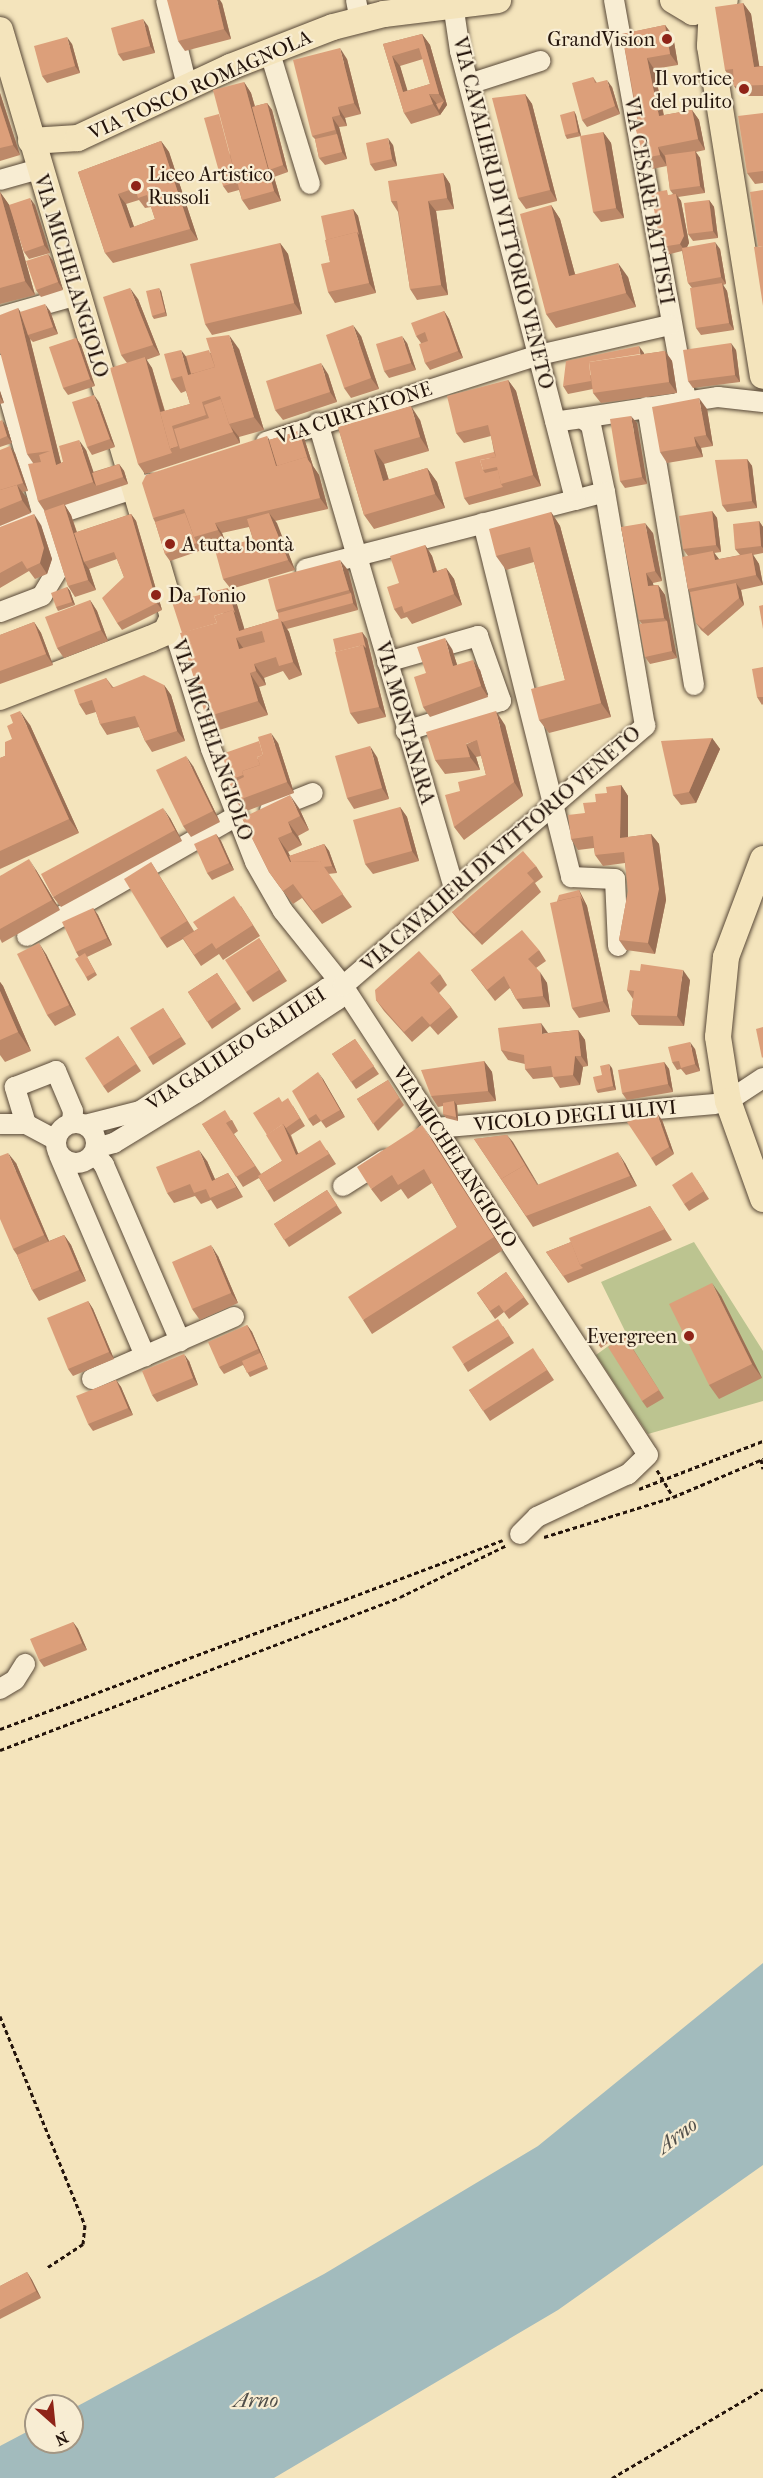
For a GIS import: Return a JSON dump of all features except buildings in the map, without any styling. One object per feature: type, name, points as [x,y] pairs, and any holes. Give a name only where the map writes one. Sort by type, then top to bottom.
[{"type":"main road","name":"VIA TOSCO ROMAGNOLA","points":[[78,138],[187,86],[358,10],[498,0]]},
{"type":"main road","points":[[675,3],[718,3],[710,46],[763,376]]},
{"type":"main road","points":[[675,3],[710,46]]},
{"type":"main road","name":"VIA MICHELANGIOLO","points":[[0,30],[76,295],[138,488],[172,623]]},
{"type":"main road","points":[[31,141],[78,138]]},
{"type":"main road","points":[[47,196],[54,171],[78,138]]},
{"type":"main road","points":[[0,697],[150,639],[172,623]]},
{"type":"main road","points":[[763,859],[734,928],[721,987],[718,1037],[722,1103],[763,1199]]},
{"type":"street","points":[[166,0],[187,86]]},
{"type":"street","name":"VIA CESARE BATTISTI","points":[[614,0],[670,326],[686,401]]},
{"type":"street","name":"VIA CAVALIERI DI VITTORIO VENETO","points":[[453,4],[469,84],[575,500]]},
{"type":"street","points":[[269,50],[310,184]]},
{"type":"street","points":[[469,84],[540,61]]},
{"type":"street","points":[[0,180],[39,169]]},
{"type":"street","points":[[0,317],[76,295]]},
{"type":"street","name":"VIA CURTATONE","points":[[250,448],[318,423],[539,355],[670,326]]},
{"type":"street","points":[[0,365],[58,569],[42,596],[0,612]]},
{"type":"street","points":[[555,422],[718,397],[763,402]]},
{"type":"street","points":[[647,407],[694,685]]},
{"type":"street","name":"VIA CAVALIERI DI VITTORIO VENETO","points":[[343,986],[645,726],[594,431],[582,418]]},
{"type":"street","name":"VIA MONTANARA","points":[[318,423],[358,554],[406,731],[455,890]]},
{"type":"street","points":[[0,533],[171,476]]},
{"type":"street","points":[[306,569],[605,492]]},
{"type":"street","points":[[483,523],[556,804],[571,877],[615,879],[618,946]]},
{"type":"street","name":"VIA MICHELANGIOLO","points":[[172,623],[236,820],[283,911],[343,986],[648,1455],[628,1474],[537,1517],[520,1534]]},
{"type":"street","points":[[387,662],[478,636],[501,701],[406,731]]},
{"type":"street","points":[[27,936],[236,820],[313,793]]},
{"type":"street","name":"VIA GALILEO GALILEI","points":[[79,1124],[140,1111],[327,988],[343,986]]},
{"type":"street","name":"VIA GALILEO GALILEI","points":[[0,1124],[26,1124],[80,1163],[95,1150],[114,1143],[196,1093],[337,1000],[343,986]]},
{"type":"street","points":[[26,1124],[15,1087],[56,1071],[79,1124],[104,1165],[180,1341]]},
{"type":"street","points":[[722,1103],[763,1078]]},
{"type":"street","name":"VICOLO DEGLI ULIVI","points":[[435,1128],[722,1103]]},
{"type":"street","points":[[79,1124],[57,1147],[145,1356]]},
{"type":"street","points":[[344,1186],[435,1128]]},
{"type":"street","points":[[92,1379],[234,1317]]},
{"type":"street","points":[[0,1689],[15,1680],[25,1664]]},
{"type":"path","points":[[632,1492],[763,1441]]},
{"type":"path","points":[[0,1729],[520,1534],[539,1539],[673,1497],[762,1459],[763,1469]]},
{"type":"path","points":[[664,1481],[673,1497]]},
{"type":"path","points":[[0,1750],[400,1597],[464,1570],[520,1534]]},
{"type":"path","points":[[0,2016],[85,2225],[83,2244],[48,2267]]},
{"type":"path","points":[[612,2478],[763,2389]]},
{"type":"green space","name":"Evergreen","points":[[694,1242],[763,1351],[763,1401],[648,1434],[596,1355],[626,1333],[601,1282]]},
{"type":"water","name":"Arno","points":[[763,1963],[763,2165],[558,2310],[274,2478],[0,2478],[0,2446],[24,2433],[24,2454],[84,2454],[84,2403],[324,2274],[538,2146]]},
{"type":"place","name":"GrandVision","points":[[667,39]]},
{"type":"place","name":"Il vortice del pulito","points":[[744,89]]},
{"type":"place","name":"Liceo Artistico Russoli","points":[[136,186]]},
{"type":"place","name":"A tutta bontà","points":[[170,544]]},
{"type":"place","name":"Da Tonio","points":[[156,595]]},
{"type":"place","name":"Evergreen","points":[[689,1336]]}]
